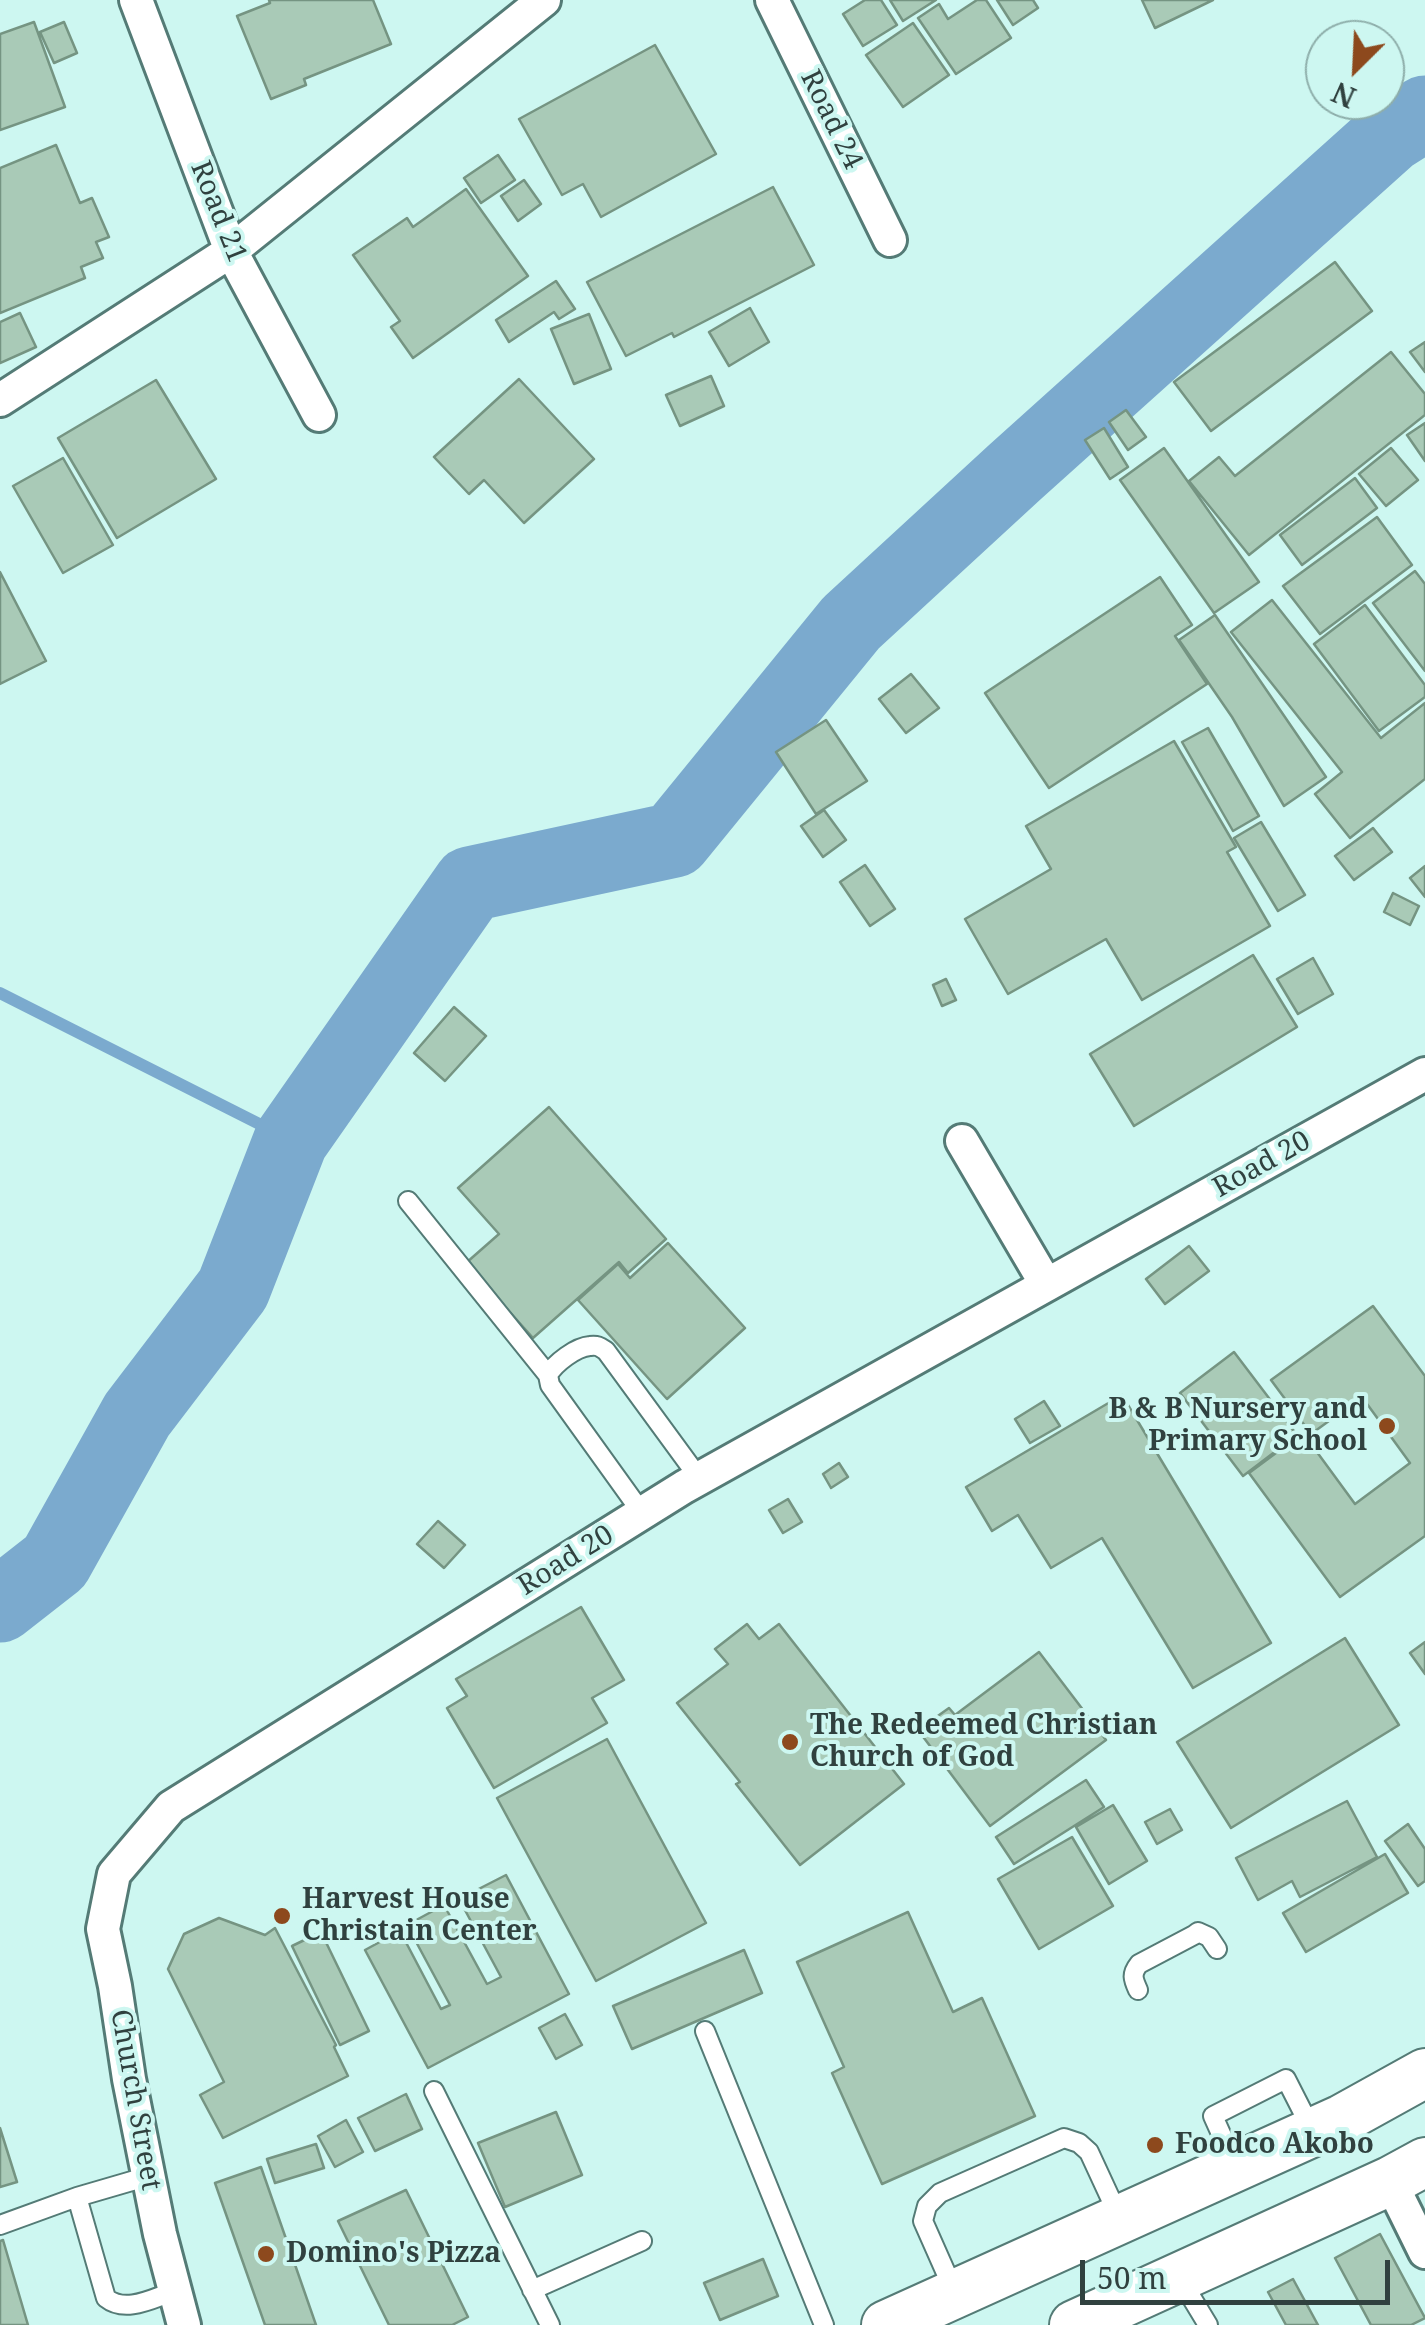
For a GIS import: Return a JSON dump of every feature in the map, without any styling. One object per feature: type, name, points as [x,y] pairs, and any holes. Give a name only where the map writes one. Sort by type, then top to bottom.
[{"type":"main road","points":[[886,2325],[1342,2119],[1425,2074]]},
{"type":"main road","points":[[1225,2172],[1246,2246]]},
{"type":"main road","points":[[1074,2325],[1407,2172]]},
{"type":"street","name":"Road 21","points":[[136,0],[230,251],[319,415]]},
{"type":"street","points":[[0,400],[230,251],[544,0]]},
{"type":"street","name":"Road 24","points":[[772,0],[890,240]]},
{"type":"street","name":"Road 20","points":[[114,1874],[171,1807],[699,1478],[1425,1074]]},
{"type":"street","points":[[962,1141],[1046,1284]]},
{"type":"street","name":"Church Street","points":[[114,1874],[103,1929],[160,2234],[184,2325]]},
{"type":"street","points":[[1407,2172],[1425,2252]]},
{"type":"lane","points":[[408,1201],[548,1375],[550,1386],[642,1514]]},
{"type":"lane","points":[[548,1375],[554,1366],[587,1346],[606,1351],[699,1478]]},
{"type":"lane","points":[[1138,1990],[1133,1972],[1139,1964],[1198,1932],[1209,1936],[1217,1949]]},
{"type":"lane","points":[[705,2031],[824,2325]]},
{"type":"lane","points":[[1225,2172],[1212,2114],[1284,2077],[1313,2132]]},
{"type":"lane","points":[[434,2091],[550,2325]]},
{"type":"lane","points":[[955,2295],[923,2221],[927,2206],[940,2194],[1064,2138],[1089,2152],[1120,2220]]},
{"type":"lane","points":[[0,2225],[149,2176]]},
{"type":"lane","points":[[77,2198],[106,2298],[126,2307],[176,2292]]},
{"type":"lane","points":[[532,2290],[642,2241]]},
{"type":"lane","points":[[1179,2277],[1208,2325]]},
{"type":"building","points":[[269,0],[373,0],[391,44],[304,79],[306,85],[271,99],[237,16],[270,3]]},
{"type":"building","points":[[865,0],[881,0],[897,25],[863,46],[843,14]]},
{"type":"building","points":[[890,0],[936,0],[903,21]]},
{"type":"building","points":[[977,0],[986,0],[1011,38],[956,74],[918,18],[939,4],[948,19]]},
{"type":"building","points":[[997,0],[1033,0],[1038,8],[1013,25]]},
{"type":"building","points":[[1142,0],[1213,0],[1155,28]]},
{"type":"building","points":[[34,22],[65,107],[0,130],[0,34]]},
{"type":"building","points":[[64,22],[77,53],[54,63],[40,32]]},
{"type":"building","points":[[913,23],[949,75],[903,107],[866,55]]},
{"type":"building","points":[[655,45],[716,154],[601,217],[583,184],[562,195],[519,119]]},
{"type":"building","points":[[56,145],[80,203],[92,198],[109,237],[96,242],[103,258],[81,267],[85,278],[0,313],[0,168]]},
{"type":"building","points":[[498,155],[515,180],[481,203],[464,178]]},
{"type":"building","points":[[524,180],[541,204],[518,221],[501,196]]},
{"type":"building","points":[[773,187],[814,265],[674,337],[672,333],[626,356],[587,282]]},
{"type":"building","points":[[466,189],[528,276],[413,358],[391,327],[400,321],[353,255],[407,218],[413,227]]},
{"type":"building","points":[[1335,262],[1372,311],[1211,431],[1174,382]]},
{"type":"building","points":[[556,281],[575,309],[559,319],[554,312],[509,342],[496,320]]},
{"type":"building","points":[[750,308],[769,342],[729,366],[709,332]]},
{"type":"building","points":[[20,313],[36,347],[0,363],[0,322]]},
{"type":"building","points":[[589,314],[611,369],[574,384],[551,329]]},
{"type":"building","points":[[1425,342],[1425,372],[1410,352]]},
{"type":"building","points":[[1391,352],[1425,394],[1425,415],[1249,555],[1189,481],[1219,457],[1235,476]]},
{"type":"building","points":[[711,376],[724,406],[680,426],[666,395]]},
{"type":"building","points":[[519,379],[594,459],[524,523],[484,480],[469,494],[434,457]]},
{"type":"building","points":[[156,380],[216,479],[117,538],[58,438]]},
{"type":"building","points":[[1126,410],[1146,437],[1128,450],[1109,422]]},
{"type":"building","points":[[1425,423],[1425,461],[1407,435]]},
{"type":"building","points":[[1104,428],[1128,467],[1110,479],[1085,440]]},
{"type":"building","points":[[1164,448],[1259,582],[1214,613],[1120,480]]},
{"type":"building","points":[[1391,448],[1418,480],[1386,506],[1359,474]]},
{"type":"building","points":[[63,458],[113,545],[63,573],[13,486]]},
{"type":"building","points":[[1355,478],[1377,508],[1302,565],[1280,535]]},
{"type":"building","points":[[1377,517],[1412,565],[1320,634],[1283,586]]},
{"type":"building","points":[[1415,571],[1425,584],[1425,671],[1373,603]]},
{"type":"building","points":[[0,572],[46,661],[0,684]]},
{"type":"building","points":[[1160,577],[1192,625],[1175,636],[1207,684],[1049,788],[985,693]]},
{"type":"building","points":[[1272,600],[1381,738],[1425,703],[1425,779],[1350,838],[1315,794],[1342,772],[1231,632]]},
{"type":"building","points":[[1365,605],[1425,685],[1425,697],[1379,731],[1314,644]]},
{"type":"building","points":[[1215,615],[1326,777],[1284,806],[1232,717],[1179,640]]},
{"type":"building","points":[[911,674],[939,708],[906,733],[879,699]]},
{"type":"building","points":[[826,720],[867,781],[816,814],[776,752]]},
{"type":"building","points":[[1208,728],[1259,816],[1233,831],[1182,742]]},
{"type":"building","points":[[1174,741],[1236,847],[1227,852],[1270,926],[1142,1000],[1106,939],[1008,994],[965,919],[1051,869],[1026,826]]},
{"type":"building","points":[[824,810],[846,840],[823,857],[801,826]]},
{"type":"building","points":[[1261,822],[1305,895],[1278,911],[1234,838]]},
{"type":"building","points":[[1373,828],[1392,852],[1354,880],[1335,856]]},
{"type":"building","points":[[865,865],[895,909],[870,926],[840,882]]},
{"type":"building","points":[[1425,866],[1425,897],[1410,878]]},
{"type":"building","points":[[1393,893],[1419,906],[1410,925],[1384,912]]},
{"type":"building","points":[[1253,955],[1297,1027],[1134,1126],[1090,1054]]},
{"type":"building","points":[[1313,958],[1333,994],[1298,1014],[1277,979]]},
{"type":"building","points":[[946,979],[956,1000],[942,1006],[933,985]]},
{"type":"building","points":[[454,1007],[486,1036],[445,1081],[414,1053]]},
{"type":"building","points":[[549,1107],[666,1239],[628,1273],[619,1262],[533,1338],[466,1263],[499,1234],[458,1188]]},
{"type":"building","points":[[668,1243],[745,1328],[667,1399],[578,1300],[618,1264],[630,1278]]},
{"type":"building","points":[[1189,1246],[1209,1271],[1165,1304],[1146,1279]]},
{"type":"building","points":[[1373,1306],[1425,1376],[1425,1536],[1340,1597],[1249,1473],[1303,1433],[1355,1504],[1410,1463],[1362,1397],[1311,1434],[1271,1380]]},
{"type":"building","points":[[1234,1352],[1297,1435],[1243,1476],[1180,1393]]},
{"type":"building","points":[[1122,1395],[1271,1643],[1193,1688],[1102,1538],[1051,1568],[1018,1515],[992,1531],[966,1487]]},
{"type":"building","points":[[1044,1401],[1060,1426],[1030,1443],[1015,1419]]},
{"type":"building","points":[[839,1463],[848,1477],[831,1488],[823,1474]]},
{"type":"building","points":[[788,1499],[802,1522],[783,1533],[769,1510]]},
{"type":"building","points":[[438,1521],[465,1545],[444,1568],[417,1544]]},
{"type":"building","points":[[581,1607],[624,1680],[592,1698],[607,1723],[494,1788],[447,1708],[467,1696],[456,1679]]},
{"type":"building","name":"The Redeemed Christian Church of God","points":[[747,1624],[759,1639],[779,1624],[904,1784],[800,1865],[677,1703],[728,1664],[715,1649]]},
{"type":"building","points":[[1345,1638],[1399,1725],[1231,1828],[1177,1742]]},
{"type":"building","points":[[1425,1642],[1425,1674],[1410,1653]]},
{"type":"building","points":[[1039,1652],[1106,1740],[990,1826],[918,1730],[949,1708],[955,1715]]},
{"type":"building","points":[[607,1739],[706,1923],[596,1981],[497,1798]]},
{"type":"building","points":[[1086,1780],[1104,1807],[1014,1864],[996,1837]]},
{"type":"building","points":[[1347,1801],[1377,1857],[1300,1897],[1292,1881],[1258,1900],[1236,1858]]},
{"type":"building","points":[[1113,1805],[1147,1861],[1109,1884],[1076,1827]]},
{"type":"building","points":[[1170,1809],[1182,1830],[1157,1844],[1145,1822]]},
{"type":"building","points":[[1408,1824],[1425,1849],[1425,1881],[1418,1886],[1385,1841]]},
{"type":"building","points":[[1072,1837],[1113,1906],[1039,1949],[998,1879]]},
{"type":"building","points":[[1385,1854],[1408,1893],[1306,1952],[1283,1913]]},
{"type":"building","points":[[506,1875],[569,1994],[428,2068],[365,1950],[400,1931],[441,2009],[450,2005],[407,1925],[444,1905],[487,1984],[501,1977],[459,1899]]},
{"type":"building","points":[[908,1912],[953,2012],[982,1998],[1035,2116],[882,2184],[832,2073],[844,2067],[797,1962]]},
{"type":"building","points":[[219,1918],[265,1935],[275,1928],[348,2076],[223,2138],[200,2095],[224,2082],[168,1969],[184,1934]]},
{"type":"building","points":[[321,1932],[369,2031],[340,2045],[292,1946]]},
{"type":"building","points":[[744,1950],[762,1993],[632,2049],[613,2006]]},
{"type":"building","points":[[565,2014],[582,2045],[556,2059],[539,2028]]},
{"type":"building","points":[[406,2094],[422,2129],[375,2151],[358,2118]]},
{"type":"building","points":[[556,2112],[582,2175],[505,2207],[478,2143]]},
{"type":"building","points":[[346,2120],[363,2152],[335,2167],[318,2136]]},
{"type":"building","points":[[0,2128],[17,2182],[0,2187]]},
{"type":"building","points":[[316,2144],[324,2168],[275,2183],[267,2159]]},
{"type":"building","name":"Domino's Pizza","points":[[261,2167],[316,2325],[265,2325],[215,2183]]},
{"type":"building","points":[[406,2190],[468,2317],[452,2325],[389,2325],[338,2221]]},
{"type":"building","points":[[1380,2234],[1425,2318],[1411,2325],[1371,2325],[1335,2258]]},
{"type":"building","points":[[3,2240],[28,2325],[0,2325]]},
{"type":"building","points":[[763,2259],[778,2296],[720,2320],[704,2283]]},
{"type":"building","points":[[1293,2279],[1318,2325],[1286,2325],[1268,2292]]},
{"type":"waterway","points":[[0,1605],[55,1562],[137,1415],[233,1289],[291,1140],[470,884],[674,840],[851,623],[1389,136],[1425,113]]},
{"type":"waterway","points":[[0,993],[291,1140]]},
{"type":"place","name":"B & B Nursery and Primary School","points":[[1387,1426]]},
{"type":"place","name":"The Redeemed Christian Church of God","points":[[790,1742]]},
{"type":"place","name":"Harvest House Christain Center","points":[[282,1916]]},
{"type":"place","name":"Foodco Akobo","points":[[1155,2145]]},
{"type":"place","name":"Domino's Pizza","points":[[266,2254]]}]
